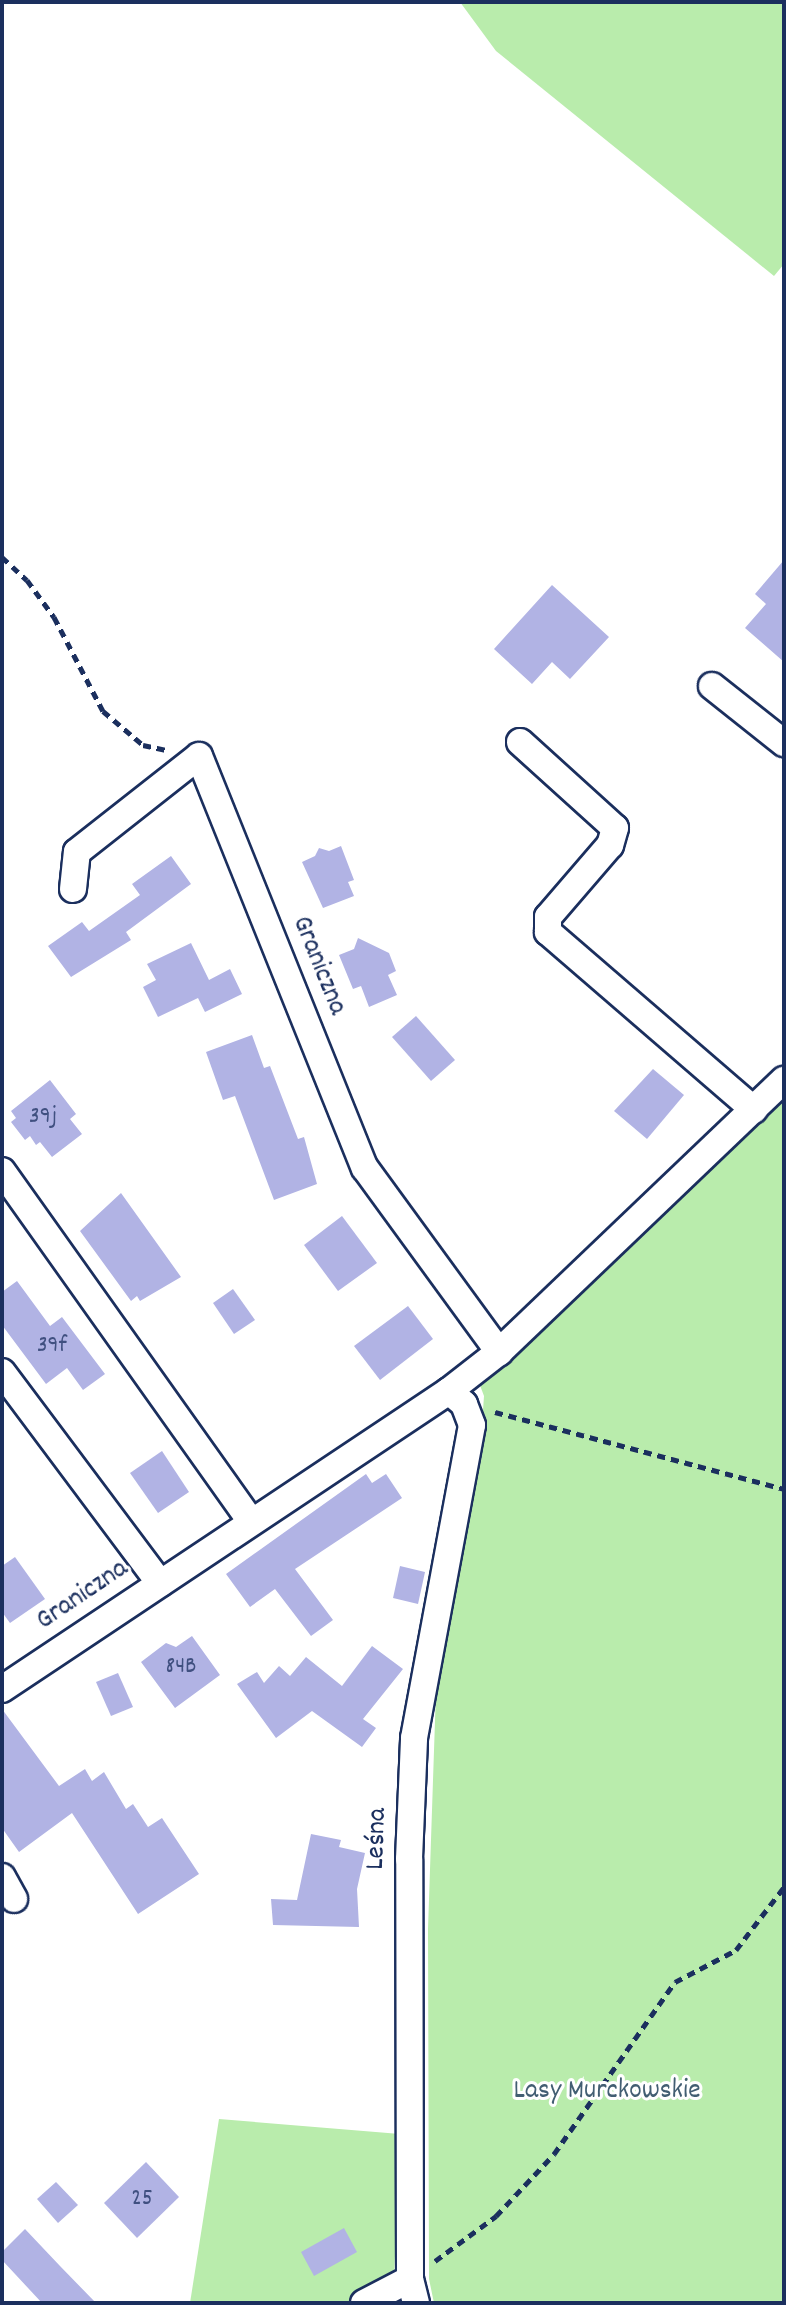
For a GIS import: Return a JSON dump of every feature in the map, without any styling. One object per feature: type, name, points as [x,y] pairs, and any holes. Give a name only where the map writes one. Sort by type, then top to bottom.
[{"type":"street","points":[[712,686],[784,743]]},
{"type":"street","points":[[520,742],[615,828],[610,845],[548,917],[548,932],[754,1110]]},
{"type":"street","points":[[73,889],[77,852],[199,756]]},
{"type":"street","name":"Graniczna","points":[[199,756],[365,1168],[499,1352]]},
{"type":"street","name":"Graniczna","points":[[2,1689],[251,1521],[457,1398],[499,1352],[784,1080]]},
{"type":"street","points":[[2,1171],[251,1521]]},
{"type":"street","name":"Graniczna","points":[[2,1372],[160,1583]]},
{"type":"street","name":"Leśna","points":[[413,2291],[409,1859],[414,1738],[471,1455],[472,1425],[457,1398]]},
{"type":"street","points":[[364,2303],[413,2291]]},
{"type":"path","points":[[2,557],[27,580],[54,617],[103,711],[143,745],[199,756]]},
{"type":"path","points":[[457,1398],[784,1489]]},
{"type":"path","points":[[413,2291],[496,2216],[554,2154],[675,1982],[736,1950],[784,1887]]},
{"type":"green space","points":[[460,2],[784,2],[784,264],[774,276],[496,51]]},
{"type":"green space","name":"Lasy Murckowskie","points":[[784,1094],[784,2303],[434,2303],[429,2279],[428,1929],[436,1691],[440,1631],[480,1453],[484,1396],[478,1380]]},
{"type":"green space","points":[[219,2119],[400,2134],[394,2280],[351,2303],[190,2303]]},
{"type":"building","points":[[784,560],[784,662],[745,628],[766,604],[755,594]]},
{"type":"building","points":[[552,585],[609,637],[570,679],[552,662],[532,684],[494,649]]},
{"type":"building","points":[[341,846],[354,880],[348,882],[354,896],[323,908],[302,862],[315,856],[319,848],[329,851]]},
{"type":"building","points":[[171,856],[191,884],[126,932],[131,940],[71,977],[48,946],[82,922],[89,931],[140,895],[132,884]]},
{"type":"building","points":[[358,938],[389,953],[396,971],[388,975],[397,995],[369,1007],[361,986],[353,989],[339,955],[354,949]]},
{"type":"building","points":[[191,943],[209,980],[230,969],[242,994],[205,1012],[198,998],[158,1017],[143,987],[156,980],[147,964]]},
{"type":"building","points":[[416,1016],[455,1060],[431,1081],[392,1037]]},
{"type":"building","points":[[252,1035],[264,1068],[270,1066],[298,1139],[304,1137],[317,1184],[274,1200],[235,1096],[223,1100],[206,1052]]},
{"type":"building","points":[[653,1069],[684,1095],[647,1139],[614,1111]]},
{"type":"building","points":[[50,1080],[76,1114],[70,1119],[82,1134],[52,1157],[40,1142],[36,1145],[30,1136],[25,1140],[11,1122],[16,1118],[11,1111]]},
{"type":"building","points":[[121,1193],[181,1277],[140,1301],[137,1296],[131,1301],[80,1231]]},
{"type":"building","points":[[342,1216],[377,1263],[338,1291],[304,1245]]},
{"type":"building","points":[[17,1281],[50,1326],[62,1317],[105,1374],[83,1390],[67,1368],[46,1384],[2,1325],[2,1292]]},
{"type":"building","points":[[233,1289],[255,1320],[234,1334],[213,1303]]},
{"type":"building","points":[[408,1306],[433,1339],[380,1380],[354,1346]]},
{"type":"building","points":[[162,1451],[189,1492],[158,1513],[130,1473]]},
{"type":"building","points":[[366,1474],[372,1483],[386,1474],[402,1498],[295,1569],[333,1620],[311,1636],[275,1589],[250,1607],[226,1574]]},
{"type":"building","points":[[15,1557],[45,1599],[10,1623],[2,1612],[2,1566]]},
{"type":"building","points":[[400,1566],[425,1572],[418,1604],[393,1598]]},
{"type":"building","points":[[192,1636],[220,1675],[175,1708],[141,1662],[166,1643],[176,1647]]},
{"type":"building","points":[[372,1646],[403,1669],[363,1719],[376,1728],[362,1747],[312,1711],[276,1738],[237,1684],[257,1672],[264,1683],[279,1666],[290,1676],[306,1657],[342,1686]]},
{"type":"building","points":[[118,1673],[133,1707],[111,1716],[96,1682]]},
{"type":"building","points":[[2,1709],[59,1786],[85,1769],[92,1781],[104,1772],[126,1809],[133,1804],[148,1827],[162,1818],[199,1874],[138,1914],[72,1813],[19,1852],[2,1828]]},
{"type":"building","points":[[311,1834],[341,1840],[339,1847],[365,1853],[357,1889],[359,1927],[273,1925],[271,1899],[297,1900]]},
{"type":"building","points":[[146,2162],[179,2197],[137,2238],[104,2203]]},
{"type":"building","points":[[56,2182],[78,2205],[58,2223],[37,2199]]},
{"type":"building","points":[[344,2228],[357,2252],[314,2276],[301,2252]]},
{"type":"building","points":[[25,2229],[96,2303],[42,2303],[2,2260],[2,2252]]}]
